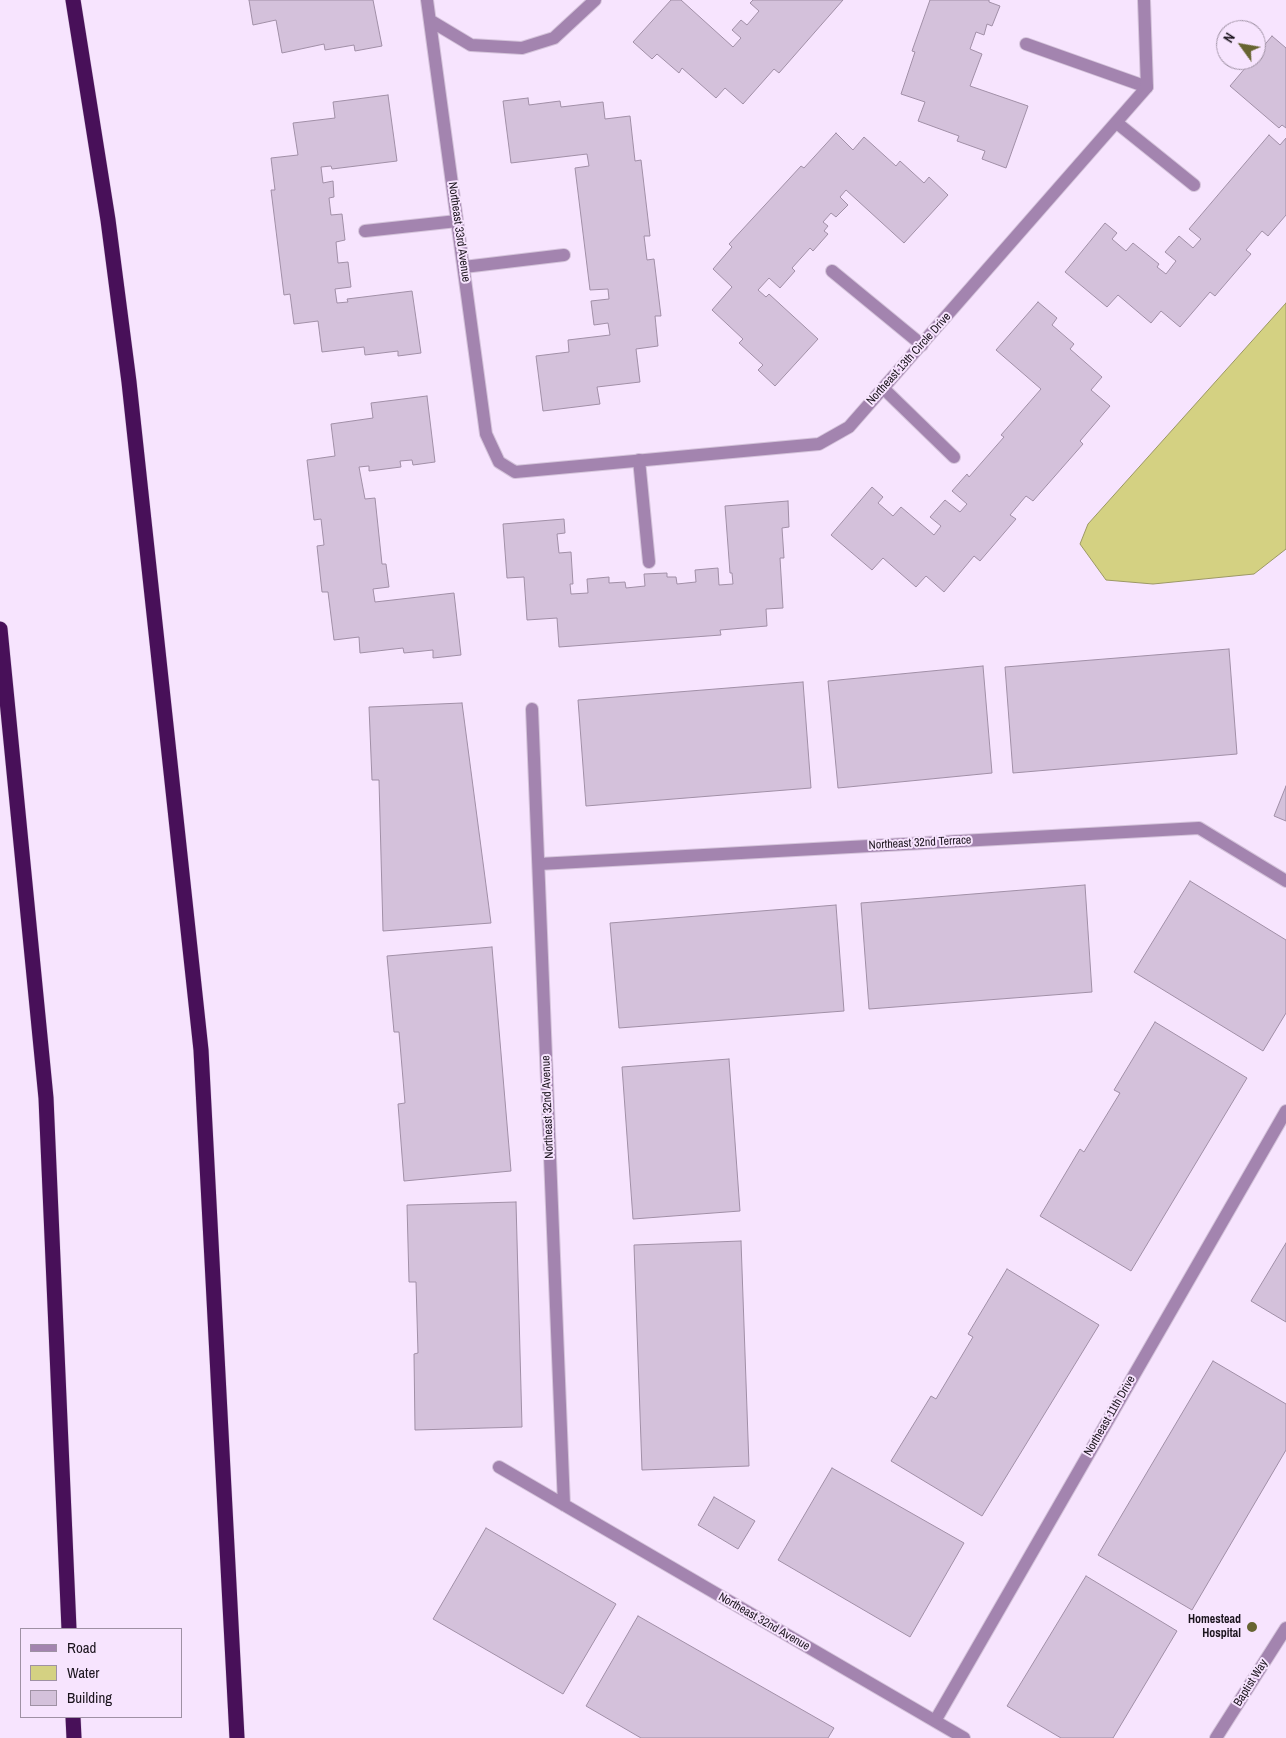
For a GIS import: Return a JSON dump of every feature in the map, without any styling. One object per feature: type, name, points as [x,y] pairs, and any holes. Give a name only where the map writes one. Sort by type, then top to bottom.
[{"type":"highway","points":[[73,0],[108,220],[130,382],[201,1050],[237,1738]]},
{"type":"highway","points":[[0,629],[46,1098],[69,1628]]},
{"type":"highway","points":[[73,1718],[74,1738]]},
{"type":"street","name":"Northeast 33rd Avenue","points":[[427,0],[486,434],[499,462]]},
{"type":"street","points":[[431,21],[471,45],[522,48],[554,38],[595,0]]},
{"type":"street","points":[[1026,44],[1147,88],[1144,0]]},
{"type":"street","name":"Northeast 13th Circle Drive","points":[[499,462],[514,472],[819,444],[849,427],[1147,88]]},
{"type":"street","points":[[1116,123],[1194,185]]},
{"type":"street","points":[[365,231],[457,221]]},
{"type":"street","points":[[464,266],[564,255]]},
{"type":"street","points":[[832,271],[922,345]]},
{"type":"street","points":[[884,388],[954,458]]},
{"type":"street","points":[[639,460],[649,562]]},
{"type":"street","name":"Northeast 32nd Avenue","points":[[532,709],[564,1505]]},
{"type":"street","name":"Northeast 32nd Terrace","points":[[539,864],[1199,828],[1286,880]]},
{"type":"street","name":"Northeast 11th Drive","points":[[935,1721],[1286,1111]]},
{"type":"street","name":"Northeast 32nd Avenue","points":[[498,1467],[964,1738]]},
{"type":"street","name":"Baptist Way","points":[[1216,1738],[1286,1628]]},
{"type":"water","points":[[1286,303],[1286,549],[1254,574],[1153,584],[1106,580],[1080,544],[1088,524]]},
{"type":"building","points":[[249,0],[373,0],[382,46],[355,51],[354,45],[325,50],[324,44],[282,53],[276,20],[253,25]]},
{"type":"building","points":[[671,0],[681,0],[733,47],[741,38],[732,30],[741,20],[747,25],[759,11],[750,3],[753,0],[843,0],[779,73],[774,69],[743,104],[725,88],[716,98],[682,68],[679,73],[657,54],[652,59],[633,42]]},
{"type":"building","points":[[930,0],[989,0],[989,2],[1000,6],[992,26],[987,24],[984,35],[976,32],[970,49],[982,54],[970,86],[1028,106],[1006,168],[982,159],[985,151],[957,141],[959,136],[918,121],[925,102],[901,94],[915,52],[912,51]]},
{"type":"building","points":[[1272,36],[1286,48],[1286,128],[1282,125],[1279,128],[1230,86],[1244,70],[1266,70],[1266,43]]},
{"type":"building","points":[[388,95],[397,161],[332,169],[331,166],[321,167],[323,183],[333,181],[334,197],[329,198],[331,215],[342,214],[345,240],[336,242],[338,263],[348,262],[351,287],[335,289],[337,303],[348,302],[347,299],[412,291],[421,353],[398,356],[398,351],[365,355],[364,347],[322,352],[318,321],[294,324],[290,294],[284,295],[271,190],[275,190],[271,158],[298,155],[293,123],[335,118],[333,102]]},
{"type":"building","points":[[528,98],[529,105],[560,101],[561,107],[603,102],[605,119],[630,116],[635,161],[641,160],[650,236],[644,236],[647,260],[654,259],[661,316],[655,316],[658,346],[636,349],[640,382],[597,387],[600,404],[543,411],[536,356],[569,352],[568,340],[610,335],[608,323],[594,325],[591,301],[609,299],[608,289],[590,290],[575,168],[589,166],[587,154],[511,163],[503,101]]},
{"type":"building","points":[[836,133],[853,150],[864,137],[896,166],[900,161],[924,183],[929,177],[948,195],[904,243],[846,190],[840,197],[848,205],[836,217],[831,213],[823,222],[828,226],[824,231],[828,234],[813,251],[810,248],[792,268],[795,271],[780,288],[769,278],[758,290],[766,297],[769,294],[818,339],[775,386],[758,370],[763,365],[739,343],[743,339],[712,310],[732,287],[713,269],[732,247],[729,244],[801,166],[804,168]]},
{"type":"building","points":[[1269,135],[1280,145],[1286,138],[1286,215],[1268,236],[1262,231],[1246,250],[1251,254],[1215,296],[1210,292],[1180,327],[1161,311],[1151,323],[1118,295],[1107,307],[1065,272],[1105,223],[1117,233],[1112,239],[1126,251],[1133,243],[1159,264],[1157,267],[1166,274],[1176,261],[1165,252],[1179,236],[1193,248],[1201,239],[1189,229]]},
{"type":"building","points":[[1038,302],[1057,318],[1052,325],[1074,344],[1070,349],[1102,377],[1091,390],[1110,406],[1080,441],[1083,444],[1033,501],[1026,496],[1010,515],[1016,519],[980,561],[974,556],[944,592],[926,576],[916,587],[883,558],[872,570],[831,535],[872,487],[883,497],[878,503],[893,516],[901,507],[934,535],[941,526],[930,517],[945,500],[960,512],[967,504],[952,491],[967,474],[969,477],[1004,437],[1001,435],[1041,389],[996,350]]},
{"type":"building","points":[[427,396],[435,462],[413,465],[412,460],[400,461],[401,467],[369,471],[369,466],[359,467],[365,499],[375,498],[382,564],[386,564],[389,587],[373,589],[375,602],[454,593],[461,655],[433,658],[433,650],[404,653],[403,648],[360,653],[359,637],[334,640],[328,592],[322,592],[317,546],[324,545],[321,519],[314,520],[307,460],[335,456],[331,424],[373,418],[371,403]]},
{"type":"building","points":[[788,501],[789,527],[782,528],[784,558],[780,558],[783,608],[766,609],[767,626],[720,630],[721,635],[559,647],[557,618],[527,620],[524,577],[507,578],[503,524],[564,519],[565,533],[557,534],[559,553],[571,552],[573,584],[570,584],[571,594],[588,593],[587,579],[609,577],[609,583],[625,582],[626,588],[645,586],[644,574],[667,573],[667,577],[676,577],[677,584],[696,582],[695,570],[718,568],[719,585],[733,584],[732,573],[730,573],[725,506]]},
{"type":"building","points":[[1229,649],[1237,754],[1013,773],[1005,667]]},
{"type":"building","points":[[983,666],[992,773],[838,788],[828,681]]},
{"type":"building","points":[[803,682],[811,788],[586,806],[578,700]]},
{"type":"building","points":[[462,703],[491,923],[383,931],[379,780],[372,780],[369,707]]},
{"type":"building","points":[[1286,786],[1286,821],[1274,816]]},
{"type":"building","points":[[1190,881],[1286,940],[1286,1013],[1263,1051],[1134,972]]},
{"type":"building","points":[[1085,885],[1092,992],[869,1009],[861,903]]},
{"type":"building","points":[[836,905],[844,1011],[619,1028],[610,923]]},
{"type":"building","points":[[492,947],[511,1171],[404,1181],[398,1104],[405,1103],[399,1032],[394,1032],[387,956]]},
{"type":"building","points":[[1155,1022],[1247,1078],[1131,1271],[1040,1216],[1080,1149],[1084,1152],[1120,1093],[1114,1090]]},
{"type":"building","points":[[729,1059],[740,1211],[633,1219],[622,1067]]},
{"type":"building","points":[[516,1202],[522,1427],[415,1430],[414,1354],[418,1353],[416,1282],[409,1282],[407,1205]]},
{"type":"building","points":[[741,1241],[749,1466],[642,1470],[634,1245]]},
{"type":"building","points":[[1286,1243],[1286,1322],[1251,1301]]},
{"type":"building","points":[[1007,1269],[1099,1325],[982,1516],[891,1461],[931,1396],[936,1399],[973,1337],[968,1334]]},
{"type":"building","points":[[1213,1361],[1286,1404],[1286,1450],[1192,1610],[1098,1555]]},
{"type":"building","points":[[832,1468],[964,1543],[910,1637],[778,1560]]},
{"type":"building","points":[[714,1497],[755,1521],[738,1549],[698,1525]]},
{"type":"building","points":[[486,1528],[616,1604],[563,1694],[433,1619]]},
{"type":"building","points":[[1086,1576],[1177,1631],[1113,1738],[1061,1738],[1007,1706]]},
{"type":"building","points":[[638,1616],[834,1728],[828,1738],[641,1738],[586,1706]]},
{"type":"place","name":"Homestead Hospital","points":[[1252,1627]]}]
